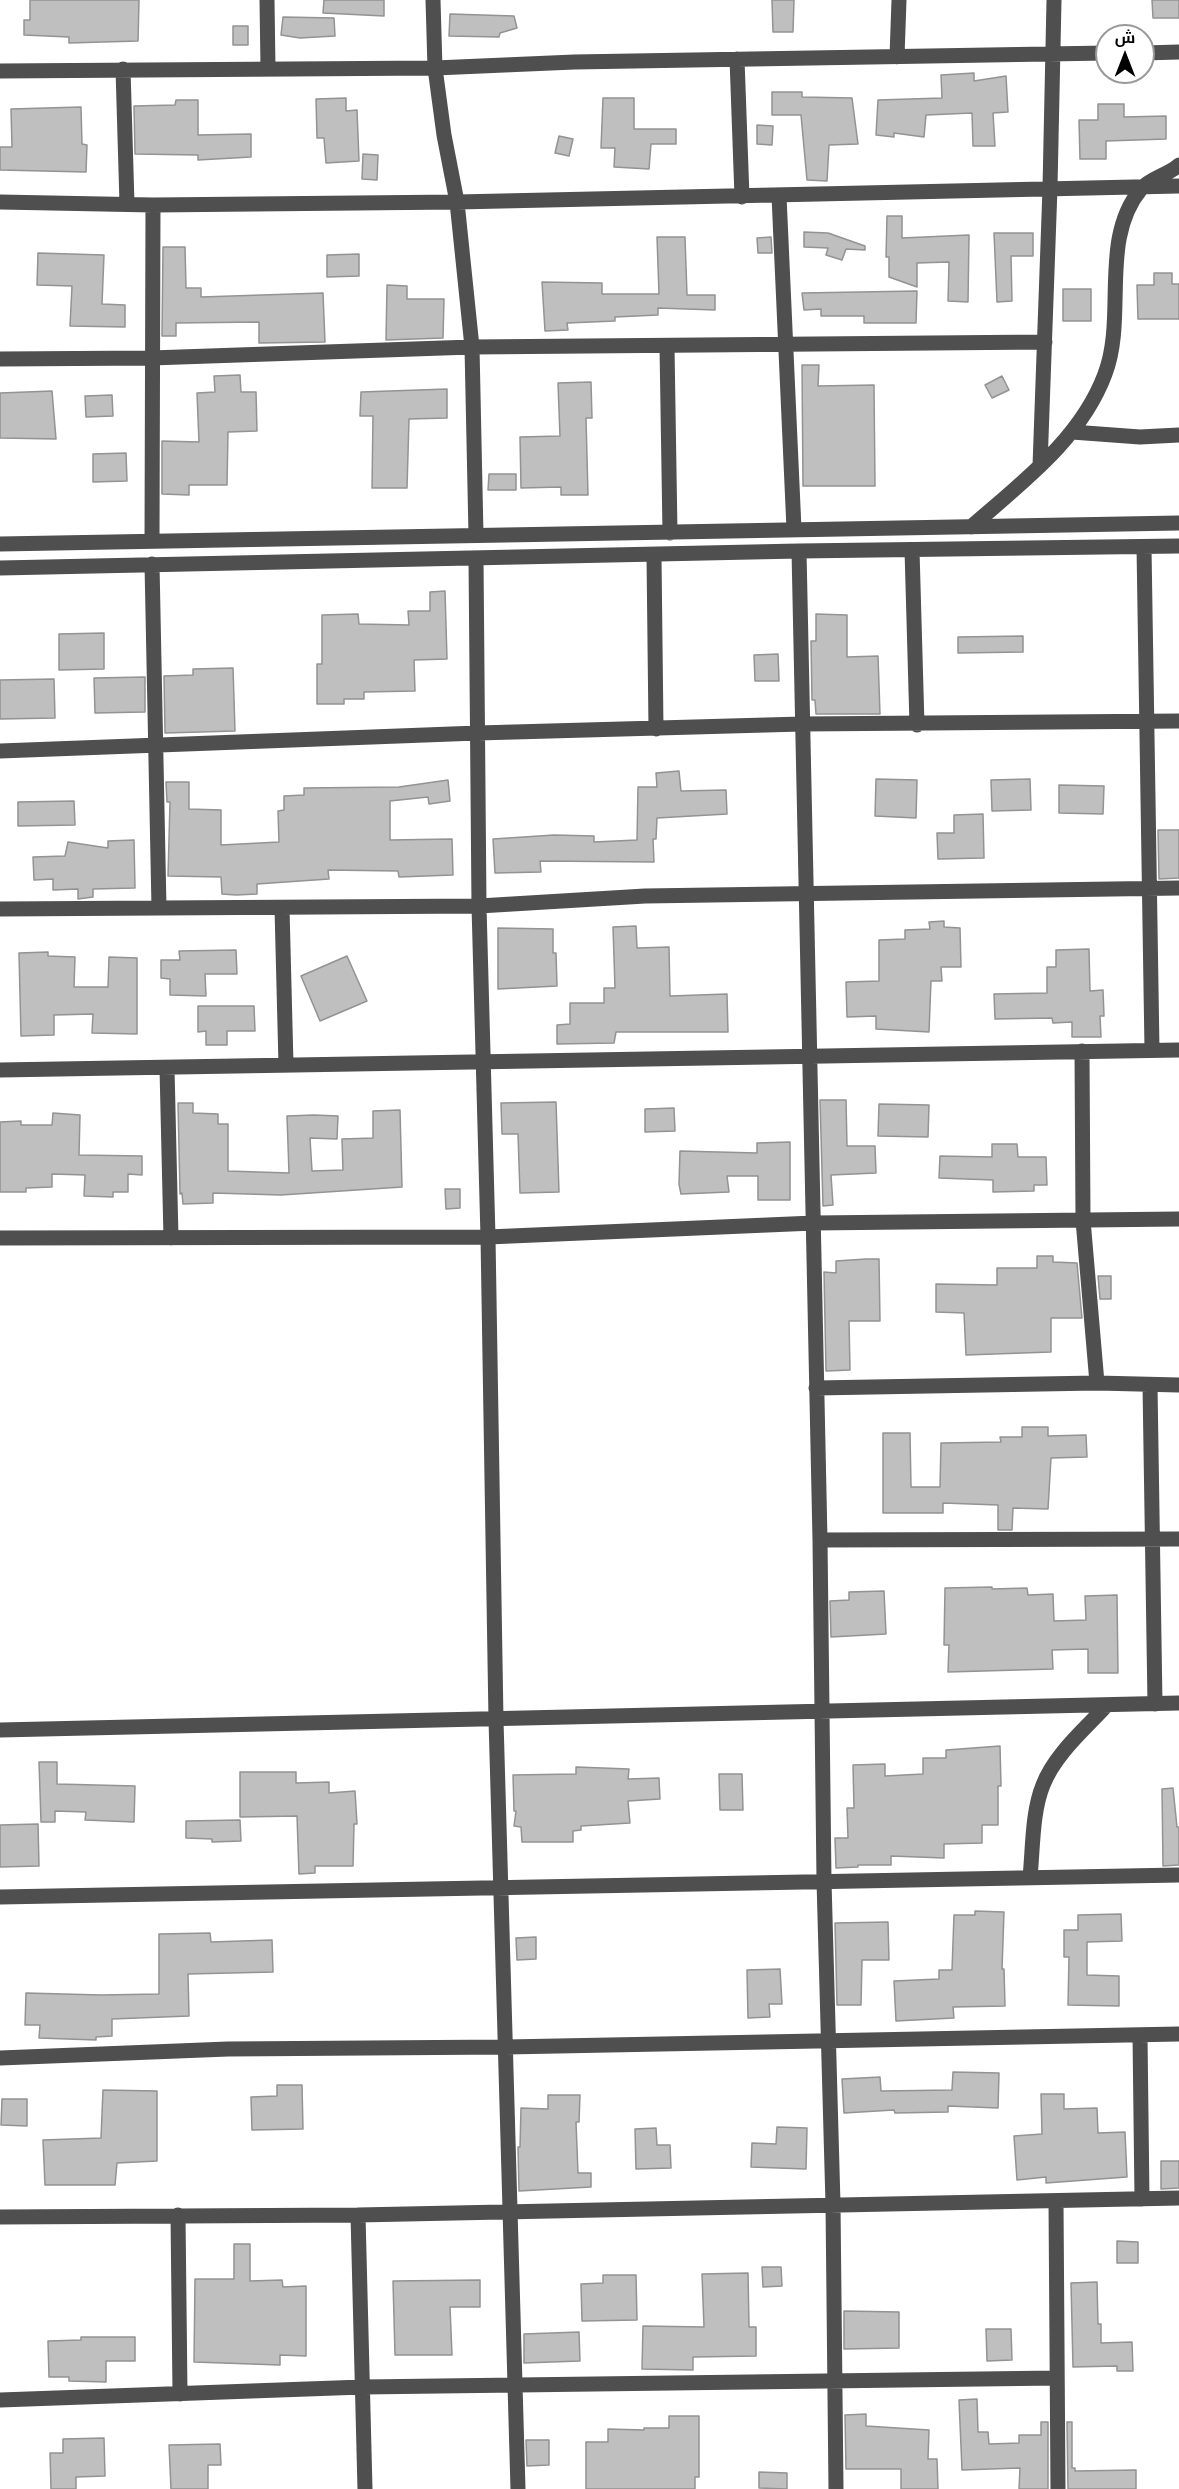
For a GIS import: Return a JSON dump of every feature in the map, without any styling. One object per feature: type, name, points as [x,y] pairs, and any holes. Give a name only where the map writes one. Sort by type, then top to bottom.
[{"type":"street","points":[[267,0],[268,68]]},
{"type":"street","points":[[433,0],[435,68],[444,135],[458,202],[471,347],[476,535]]},
{"type":"street","points":[[897,57],[899,0]]},
{"type":"street","points":[[1040,466],[1054,0]]},
{"type":"street","points":[[1155,52],[1179,52]]},
{"type":"street","points":[[0,71],[435,68],[574,62],[1095,53]]},
{"type":"street","points":[[737,59],[742,197]]},
{"type":"street","points":[[123,69],[127,204]]},
{"type":"street","points":[[971,527],[1040,466],[1071,432],[1091,403],[1106,373],[1112,337],[1118,249],[1125,215],[1142,187],[1173,171],[1179,165]]},
{"type":"street","points":[[0,202],[153,205],[458,202],[1179,186]]},
{"type":"street","points":[[778,196],[787,345],[794,529]]},
{"type":"street","points":[[152,541],[153,205]]},
{"type":"street","points":[[0,359],[151,358],[471,347],[1045,342]]},
{"type":"street","points":[[667,346],[670,533]]},
{"type":"street","points":[[1071,432],[1140,437],[1179,435]]},
{"type":"street","points":[[0,544],[1179,523]]},
{"type":"street","points":[[0,567],[1179,546]]},
{"type":"street","points":[[1144,547],[1152,1050]]},
{"type":"street","points":[[912,550],[917,725]]},
{"type":"street","points":[[799,551],[820,1540],[827,2040],[833,2204],[836,2489]]},
{"type":"street","points":[[654,556],[656,729]]},
{"type":"street","points":[[476,558],[479,906],[485,1063],[496,1720],[518,2489]]},
{"type":"street","points":[[152,564],[159,908]]},
{"type":"street","points":[[0,751],[478,733],[802,724],[917,725],[1179,721]]},
{"type":"street","points":[[0,909],[479,906],[645,896],[1179,888]]},
{"type":"street","points":[[282,908],[286,1065]]},
{"type":"street","points":[[0,1070],[1179,1050]]},
{"type":"street","points":[[1082,1051],[1083,1220],[1097,1383]]},
{"type":"street","points":[[167,1068],[171,1238]]},
{"type":"street","points":[[0,1238],[488,1237],[814,1223],[1179,1219]]},
{"type":"street","points":[[816,1388],[1097,1383],[1179,1385]]},
{"type":"street","points":[[1150,1385],[1155,1704]]},
{"type":"street","points":[[820,1540],[1179,1539]]},
{"type":"street","points":[[0,1730],[1179,1703]]},
{"type":"street","points":[[1030,1877],[1042,1786],[1052,1767],[1107,1705]]},
{"type":"street","points":[[0,1898],[1179,1875]]},
{"type":"street","points":[[0,2058],[228,2049],[506,2047],[1179,2034]]},
{"type":"street","points":[[1140,2035],[1142,2199]]},
{"type":"street","points":[[0,2217],[358,2215],[1179,2198]]},
{"type":"street","points":[[1056,2201],[1058,2489]]},
{"type":"street","points":[[178,2215],[180,2394]]},
{"type":"street","points":[[358,2215],[365,2489]]},
{"type":"street","points":[[0,2400],[363,2387],[1057,2378]]},
{"type":"building","points":[[30,0],[139,0],[138,41],[69,43],[69,37],[24,35],[24,20],[30,20]]},
{"type":"building","points":[[324,0],[384,0],[384,16],[323,13]]},
{"type":"building","points":[[772,0],[794,0],[793,32],[773,32]]},
{"type":"building","points":[[1152,0],[1179,0],[1179,18],[1153,18]]},
{"type":"building","points":[[450,14],[514,16],[517,28],[500,33],[499,37],[449,36]]},
{"type":"building","points":[[283,17],[334,18],[335,36],[300,38],[281,35]]},
{"type":"building","points":[[233,26],[248,26],[248,45],[233,45]]},
{"type":"building","points":[[974,73],[974,81],[1006,76],[1008,112],[993,113],[995,146],[973,146],[972,113],[926,115],[924,137],[894,133],[894,137],[876,135],[878,100],[942,98],[941,75]]},
{"type":"building","points":[[772,92],[802,92],[802,97],[852,98],[858,144],[829,145],[827,181],[807,180],[801,115],[772,115]]},
{"type":"building","points":[[346,98],[346,111],[357,110],[359,161],[326,163],[324,138],[317,138],[316,99]]},
{"type":"building","points":[[603,98],[634,98],[634,129],[676,129],[676,144],[651,144],[649,169],[614,167],[615,148],[601,148]]},
{"type":"building","points":[[176,100],[198,100],[198,135],[251,134],[251,157],[198,160],[198,155],[135,154],[134,106],[175,105]]},
{"type":"building","points":[[1098,104],[1124,104],[1124,117],[1166,116],[1166,139],[1106,141],[1106,159],[1080,159],[1079,120],[1098,120]]},
{"type":"building","points":[[81,107],[82,144],[87,145],[86,172],[0,170],[0,147],[12,147],[11,109]]},
{"type":"building","points":[[757,125],[773,126],[772,145],[757,144]]},
{"type":"building","points":[[559,136],[573,139],[569,156],[555,153]]},
{"type":"building","points":[[363,154],[378,155],[377,180],[362,179]]},
{"type":"building","points":[[887,216],[902,216],[902,238],[969,235],[968,302],[948,301],[949,262],[917,263],[917,287],[889,277],[889,257],[886,257]]},
{"type":"building","points":[[804,232],[828,233],[865,246],[865,250],[846,249],[842,260],[826,255],[828,248],[804,247]]},
{"type":"building","points":[[994,233],[1033,233],[1033,256],[1011,256],[1012,301],[997,302]]},
{"type":"building","points":[[657,237],[685,237],[687,295],[715,295],[715,310],[658,308],[658,315],[615,317],[615,321],[567,323],[568,330],[545,331],[542,282],[602,283],[602,294],[659,294]]},
{"type":"building","points":[[771,237],[772,253],[758,253],[757,238]]},
{"type":"building","points":[[163,247],[185,247],[186,288],[201,288],[201,297],[323,293],[325,342],[259,343],[259,322],[176,323],[176,336],[162,336]]},
{"type":"building","points":[[38,253],[104,255],[102,304],[125,305],[125,327],[70,326],[72,286],[37,285]]},
{"type":"building","points":[[359,254],[359,276],[327,277],[327,255]]},
{"type":"building","points":[[1154,273],[1172,273],[1172,284],[1179,284],[1179,319],[1138,319],[1137,285],[1154,285]]},
{"type":"building","points":[[387,285],[407,286],[407,299],[444,299],[443,338],[386,340]]},
{"type":"building","points":[[1063,289],[1091,289],[1091,321],[1063,321]]},
{"type":"building","points":[[917,291],[916,323],[864,323],[864,316],[821,316],[821,309],[804,310],[802,293]]},
{"type":"building","points":[[802,365],[819,365],[818,386],[874,385],[875,486],[803,486]]},
{"type":"building","points":[[240,375],[241,392],[256,392],[257,431],[228,432],[227,485],[189,485],[189,495],[162,494],[162,441],[199,442],[197,393],[215,392],[214,376]]},
{"type":"building","points":[[1002,376],[1009,390],[992,398],[985,385]]},
{"type":"building","points":[[591,382],[592,418],[586,418],[588,495],[561,495],[561,487],[521,488],[520,437],[560,436],[558,383]]},
{"type":"building","points":[[447,389],[447,418],[409,419],[407,488],[372,488],[373,416],[360,416],[361,392]]},
{"type":"building","points":[[52,391],[56,439],[0,438],[0,393]]},
{"type":"building","points":[[112,395],[113,416],[86,417],[85,396]]},
{"type":"building","points":[[126,453],[127,481],[93,482],[93,454]]},
{"type":"building","points":[[489,474],[516,474],[516,490],[488,490]]},
{"type":"building","points":[[445,591],[447,659],[414,660],[415,691],[364,692],[364,699],[344,699],[344,704],[317,704],[317,664],[322,664],[322,615],[358,614],[359,624],[409,625],[408,611],[430,611],[430,592]]},
{"type":"building","points":[[816,614],[847,615],[847,657],[878,656],[880,714],[816,714],[815,700],[812,700],[811,641],[816,641]]},
{"type":"building","points":[[104,633],[104,669],[59,670],[59,634]]},
{"type":"building","points":[[1023,636],[1023,652],[958,653],[958,637]]},
{"type":"building","points":[[778,654],[779,681],[755,681],[754,655]]},
{"type":"building","points":[[233,668],[235,731],[165,733],[164,676],[193,675],[193,669]]},
{"type":"building","points":[[145,677],[145,712],[95,713],[94,678]]},
{"type":"building","points":[[54,679],[55,718],[0,719],[0,680]]},
{"type":"building","points":[[679,771],[681,791],[726,790],[727,814],[657,818],[656,839],[653,839],[654,862],[540,861],[541,872],[495,873],[493,839],[554,835],[594,836],[594,842],[637,840],[638,787],[657,787],[656,773]]},
{"type":"building","points":[[876,779],[917,780],[916,818],[875,816]]},
{"type":"building","points":[[1030,779],[1031,810],[992,811],[991,780]]},
{"type":"building","points":[[448,780],[450,801],[429,804],[428,797],[390,801],[390,840],[452,839],[453,875],[399,877],[398,871],[328,870],[329,879],[257,884],[257,894],[236,895],[222,894],[221,877],[168,876],[170,802],[167,802],[166,782],[189,782],[189,809],[221,810],[221,845],[279,842],[278,811],[284,810],[284,796],[304,795],[304,788],[399,787]]},
{"type":"building","points":[[1059,785],[1104,786],[1103,814],[1059,813]]},
{"type":"building","points":[[74,801],[75,825],[18,826],[18,802]]},
{"type":"building","points":[[983,814],[984,858],[938,859],[937,833],[954,833],[954,815]]},
{"type":"building","points":[[1158,830],[1179,830],[1179,878],[1159,879]]},
{"type":"building","points":[[134,840],[135,888],[93,889],[93,897],[78,899],[78,889],[53,890],[53,879],[34,880],[33,857],[65,856],[68,842],[108,848],[108,841]]},
{"type":"building","points":[[944,921],[944,927],[960,928],[961,967],[941,967],[942,981],[931,981],[929,1032],[876,1029],[876,1016],[847,1017],[846,982],[879,981],[879,940],[905,939],[905,930],[930,929],[929,922]]},
{"type":"building","points":[[636,926],[637,948],[669,947],[670,996],[727,994],[728,1032],[616,1032],[614,1043],[557,1044],[557,1025],[570,1024],[570,1003],[604,1003],[604,988],[615,988],[613,927]]},
{"type":"building","points":[[498,928],[553,929],[557,986],[498,989]]},
{"type":"building","points":[[1089,949],[1090,991],[1103,990],[1104,1016],[1100,1016],[1101,1037],[1072,1037],[1072,1022],[1053,1023],[1052,1018],[995,1019],[994,994],[1047,993],[1047,967],[1056,967],[1056,950]]},
{"type":"building","points":[[236,950],[237,974],[205,974],[206,996],[170,995],[170,979],[161,978],[161,960],[180,960],[179,951]]},
{"type":"building","points":[[48,952],[48,956],[75,957],[74,987],[108,987],[109,957],[137,958],[137,1034],[92,1033],[93,1014],[54,1015],[54,1035],[21,1036],[19,953]]},
{"type":"building","points":[[347,956],[367,1001],[320,1021],[301,976]]},
{"type":"building","points":[[198,1006],[254,1006],[255,1031],[227,1031],[227,1045],[206,1045],[206,1031],[198,1032]]},
{"type":"building","points":[[820,1100],[846,1100],[847,1146],[875,1146],[876,1173],[831,1175],[833,1205],[823,1206]]},
{"type":"building","points":[[556,1102],[559,1192],[520,1193],[518,1134],[502,1134],[501,1103]]},
{"type":"building","points":[[178,1103],[193,1103],[193,1113],[218,1114],[218,1124],[228,1124],[228,1171],[289,1173],[287,1116],[338,1116],[337,1139],[310,1138],[312,1171],[343,1170],[342,1139],[373,1138],[373,1111],[400,1110],[402,1187],[281,1195],[213,1193],[213,1203],[183,1204],[182,1193],[180,1194]]},
{"type":"building","points":[[879,1104],[929,1105],[928,1137],[878,1136]]},
{"type":"building","points":[[674,1108],[675,1131],[645,1132],[645,1109]]},
{"type":"building","points":[[53,1113],[80,1115],[79,1155],[142,1156],[142,1175],[128,1174],[128,1192],[113,1192],[113,1197],[84,1196],[85,1175],[52,1174],[52,1187],[26,1188],[26,1192],[0,1192],[0,1122],[21,1121],[21,1125],[52,1125]]},
{"type":"building","points":[[790,1142],[790,1200],[758,1200],[758,1176],[727,1176],[729,1192],[681,1194],[680,1151],[757,1153],[757,1143]]},
{"type":"building","points":[[992,1144],[1017,1144],[1018,1157],[1046,1157],[1047,1185],[1034,1185],[1034,1191],[993,1192],[993,1180],[939,1178],[940,1156],[992,1157]]},
{"type":"building","points":[[445,1189],[460,1189],[460,1208],[446,1209]]},
{"type":"building","points":[[1037,1256],[1053,1256],[1053,1262],[1077,1263],[1082,1318],[1051,1318],[1051,1352],[966,1355],[964,1313],[936,1312],[936,1284],[997,1285],[997,1268],[1037,1268]]},
{"type":"building","points":[[879,1259],[880,1321],[849,1321],[850,1370],[826,1371],[824,1272],[836,1273],[836,1261]]},
{"type":"building","points":[[1098,1276],[1111,1276],[1111,1299],[1100,1299]]},
{"type":"building","points":[[1022,1427],[1048,1427],[1048,1436],[1086,1435],[1087,1457],[1051,1458],[1048,1509],[1013,1508],[1012,1530],[998,1530],[998,1505],[943,1503],[943,1513],[883,1513],[883,1433],[910,1433],[911,1487],[940,1487],[941,1443],[1001,1442],[1000,1437],[1022,1437]]},
{"type":"building","points":[[992,1587],[992,1589],[1027,1588],[1028,1595],[1053,1594],[1054,1621],[1086,1620],[1085,1596],[1117,1595],[1118,1673],[1088,1673],[1088,1649],[1052,1650],[1053,1669],[948,1672],[949,1645],[944,1645],[945,1588]]},
{"type":"building","points":[[884,1591],[886,1634],[831,1637],[830,1601],[849,1600],[849,1592]]},
{"type":"building","points":[[1000,1746],[1001,1786],[998,1786],[998,1825],[982,1825],[982,1843],[944,1844],[944,1858],[891,1856],[891,1865],[836,1868],[835,1838],[848,1838],[847,1808],[854,1808],[853,1765],[885,1764],[885,1776],[923,1774],[923,1758],[946,1758],[946,1750]]},
{"type":"building","points":[[39,1762],[57,1762],[57,1784],[135,1786],[134,1822],[85,1820],[86,1812],[55,1811],[55,1822],[41,1822]]},
{"type":"building","points":[[576,1767],[629,1769],[628,1779],[659,1778],[660,1799],[628,1801],[630,1823],[581,1826],[581,1830],[573,1831],[573,1842],[522,1842],[521,1827],[514,1826],[516,1811],[514,1811],[513,1775],[576,1774]]},
{"type":"building","points":[[240,1772],[296,1772],[296,1783],[329,1782],[329,1793],[355,1791],[357,1824],[354,1824],[353,1866],[315,1866],[315,1873],[299,1874],[297,1816],[240,1817]]},
{"type":"building","points":[[719,1774],[742,1774],[743,1810],[720,1810]]},
{"type":"building","points":[[1173,1788],[1177,1827],[1179,1827],[1179,1865],[1163,1866],[1162,1789]]},
{"type":"building","points":[[240,1820],[241,1841],[212,1842],[212,1839],[186,1838],[186,1821]]},
{"type":"building","points":[[38,1824],[39,1866],[0,1867],[0,1825]]},
{"type":"building","points":[[975,1911],[1004,1912],[1002,1969],[1004,1969],[1005,2006],[953,2007],[954,2018],[896,2021],[894,1981],[939,1979],[939,1970],[952,1970],[954,1915],[975,1915]]},
{"type":"building","points":[[1121,1914],[1122,1941],[1087,1942],[1087,1975],[1119,1976],[1119,2006],[1068,2005],[1069,1957],[1064,1957],[1064,1930],[1078,1930],[1078,1915]]},
{"type":"building","points":[[888,1922],[889,1960],[862,1960],[861,2005],[837,2005],[835,1923]]},
{"type":"building","points":[[210,1933],[211,1942],[272,1940],[273,1972],[188,1974],[189,2016],[112,2019],[112,2036],[96,2037],[96,2040],[39,2038],[40,2025],[25,2025],[26,1993],[159,1994],[159,1934]]},
{"type":"building","points":[[536,1937],[536,1959],[517,1960],[516,1938]]},
{"type":"building","points":[[780,1969],[782,2004],[769,2004],[770,2017],[748,2018],[747,1970]]},
{"type":"building","points":[[953,2072],[999,2073],[998,2108],[948,2106],[948,2112],[895,2113],[894,2110],[844,2113],[842,2079],[880,2077],[881,2091],[952,2090]]},
{"type":"building","points":[[277,2085],[302,2085],[303,2129],[252,2130],[251,2097],[277,2096]]},
{"type":"building","points":[[103,2090],[157,2091],[157,2161],[117,2163],[115,2185],[45,2185],[43,2140],[101,2138]]},
{"type":"building","points":[[1041,2094],[1064,2094],[1064,2109],[1097,2108],[1098,2133],[1125,2132],[1127,2177],[1046,2183],[1046,2177],[1017,2180],[1014,2136],[1042,2134]]},
{"type":"building","points":[[548,2095],[580,2095],[579,2122],[576,2122],[578,2173],[591,2173],[591,2187],[519,2191],[518,2147],[520,2147],[521,2108],[548,2109]]},
{"type":"building","points":[[2,2099],[27,2099],[27,2126],[1,2125]]},
{"type":"building","points":[[777,2127],[807,2128],[806,2169],[751,2167],[752,2143],[776,2144]]},
{"type":"building","points":[[656,2128],[657,2145],[670,2145],[671,2168],[636,2169],[635,2129]]},
{"type":"building","points":[[1161,2161],[1179,2161],[1179,2188],[1161,2189]]},
{"type":"building","points":[[1117,2241],[1138,2242],[1138,2263],[1117,2263]]},
{"type":"building","points":[[234,2244],[250,2244],[250,2281],[282,2280],[283,2287],[306,2286],[306,2356],[280,2355],[280,2365],[194,2362],[195,2279],[234,2279]]},
{"type":"building","points":[[762,2267],[781,2267],[782,2286],[763,2287]]},
{"type":"building","points":[[748,2273],[749,2327],[756,2327],[756,2356],[693,2357],[693,2370],[642,2369],[643,2326],[704,2327],[702,2274]]},
{"type":"building","points":[[603,2275],[636,2275],[637,2320],[582,2321],[581,2284],[603,2283]]},
{"type":"building","points":[[480,2280],[480,2307],[450,2307],[452,2355],[395,2355],[393,2281]]},
{"type":"building","points":[[1097,2282],[1101,2343],[1132,2342],[1133,2371],[1117,2371],[1117,2366],[1073,2367],[1071,2283]]},
{"type":"building","points":[[844,2311],[899,2312],[899,2348],[844,2349]]},
{"type":"building","points":[[986,2329],[1011,2329],[1012,2360],[987,2361]]},
{"type":"building","points":[[579,2332],[580,2361],[524,2363],[524,2334]]},
{"type":"building","points":[[81,2337],[135,2337],[135,2361],[106,2361],[106,2382],[69,2381],[69,2377],[49,2377],[48,2341],[81,2340]]},
{"type":"building","points":[[977,2399],[978,2432],[988,2432],[989,2444],[1019,2443],[1019,2435],[1041,2435],[1041,2422],[1048,2422],[1048,2489],[1019,2489],[1020,2468],[962,2470],[959,2400]]},
{"type":"building","points":[[866,2414],[866,2426],[929,2430],[928,2459],[937,2459],[938,2489],[901,2489],[901,2469],[846,2469],[845,2415]]},
{"type":"building","points":[[669,2416],[699,2416],[699,2477],[695,2477],[695,2489],[586,2489],[586,2442],[608,2442],[608,2429],[669,2428]]},
{"type":"building","points":[[1067,2422],[1072,2422],[1072,2468],[1075,2468],[1075,2471],[1136,2470],[1136,2489],[1068,2489]]},
{"type":"building","points":[[104,2438],[105,2476],[76,2477],[76,2489],[51,2489],[50,2453],[63,2453],[63,2439]]},
{"type":"building","points":[[526,2440],[549,2440],[549,2465],[527,2466]]},
{"type":"building","points":[[220,2444],[221,2465],[208,2465],[208,2489],[171,2489],[169,2445]]},
{"type":"building","points":[[759,2472],[787,2473],[787,2489],[759,2488]]}]
